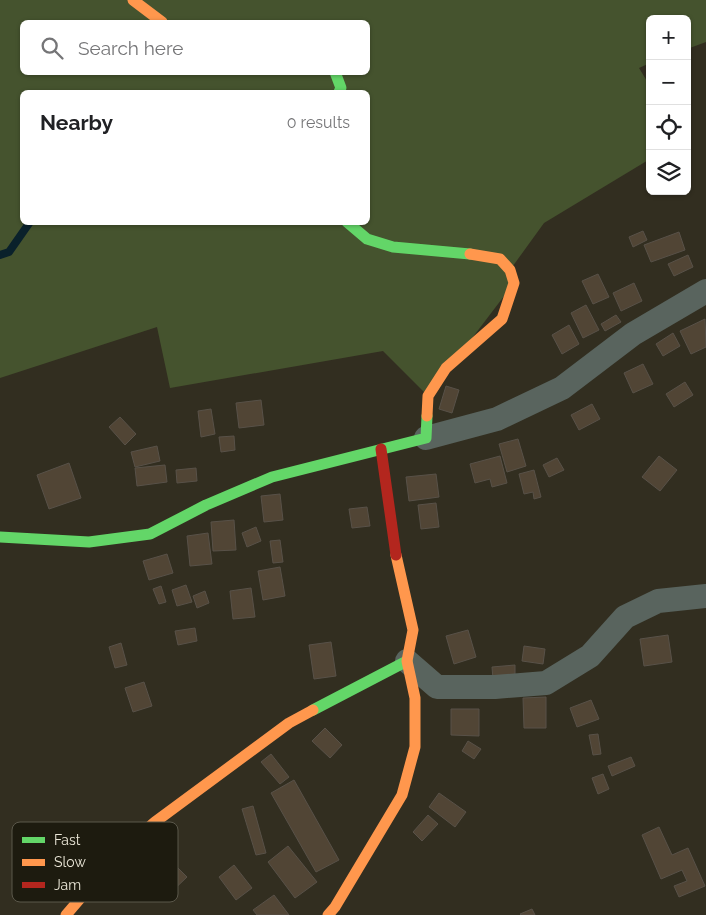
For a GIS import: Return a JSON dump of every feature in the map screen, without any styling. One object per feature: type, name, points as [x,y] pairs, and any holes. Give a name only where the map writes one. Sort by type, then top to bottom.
[{"type":"street","points":[[133,0],[159,20]]},
{"type":"street","points":[[336,75],[340,90]]},
{"type":"street","points":[[351,225],[367,238],[393,247],[500,259],[510,270],[514,283],[502,319],[446,368],[428,396],[426,438]]},
{"type":"street","points":[[0,537],[89,542],[150,534],[206,505],[272,477],[498,419],[562,388],[633,334],[706,291]]},
{"type":"street","points":[[328,915],[335,907],[402,796],[414,747],[415,698],[407,661],[413,630],[397,560],[381,449]]},
{"type":"street","points":[[407,661],[437,687],[495,687],[546,683],[590,656],[625,617],[658,601],[706,596]]},
{"type":"street","points":[[155,822],[290,723],[407,661]]},
{"type":"street","points":[[66,915],[77,902]]},
{"type":"green space","points":[[0,0],[706,0],[706,42],[691,48],[691,15],[646,15],[646,65],[639,68],[646,79],[646,161],[544,223],[510,270],[514,283],[428,396],[383,351],[170,388],[157,327],[0,378]]},
{"type":"building","points":[[643,231],[647,240],[633,247],[629,237]]},
{"type":"building","points":[[679,232],[685,250],[651,262],[644,245]]},
{"type":"building","points":[[688,255],[693,267],[674,276],[668,264]]},
{"type":"building","points":[[598,274],[609,297],[593,304],[582,281]]},
{"type":"building","points":[[634,283],[642,301],[621,311],[613,293]]},
{"type":"building","points":[[586,305],[599,330],[583,338],[571,313]]},
{"type":"building","points":[[616,315],[621,322],[605,331],[601,324]]},
{"type":"building","points":[[705,319],[706,347],[691,354],[680,331]]},
{"type":"building","points":[[569,325],[579,344],[562,354],[552,335]]},
{"type":"building","points":[[673,333],[680,346],[663,356],[656,344]]},
{"type":"building","points":[[643,364],[653,384],[633,393],[624,373]]},
{"type":"building","points":[[685,382],[693,395],[674,407],[666,394]]},
{"type":"building","points":[[446,386],[459,390],[452,413],[439,409]]},
{"type":"building","points":[[261,400],[264,425],[239,428],[236,403]]},
{"type":"building","points":[[592,404],[600,419],[579,430],[571,415]]},
{"type":"building","points":[[211,409],[215,434],[201,437],[198,411]]},
{"type":"building","points":[[120,417],[136,434],[125,445],[109,427]]},
{"type":"building","points":[[234,436],[235,450],[221,452],[219,437]]},
{"type":"building","points":[[518,439],[526,466],[507,472],[499,444]]},
{"type":"building","points":[[157,446],[160,461],[135,467],[131,452]]},
{"type":"building","points":[[500,456],[507,483],[492,487],[490,479],[475,483],[470,464]]},
{"type":"building","points":[[659,456],[677,470],[660,491],[642,477]]},
{"type":"building","points":[[557,458],[564,470],[549,477],[543,465]]},
{"type":"building","points":[[69,463],[81,498],[49,509],[37,475]]},
{"type":"building","points":[[165,465],[167,482],[137,486],[135,468]]},
{"type":"building","points":[[196,468],[197,481],[177,483],[176,470]]},
{"type":"building","points":[[534,470],[541,497],[534,499],[533,492],[524,494],[519,474]]},
{"type":"building","points":[[436,474],[439,497],[409,501],[406,477]]},
{"type":"building","points":[[280,494],[283,520],[264,522],[261,496]]},
{"type":"building","points":[[436,503],[439,527],[421,529],[418,505]]},
{"type":"building","points":[[367,507],[370,526],[352,528],[349,509]]},
{"type":"building","points":[[234,520],[236,550],[213,551],[211,522]]},
{"type":"building","points":[[256,527],[261,541],[247,547],[242,533]]},
{"type":"building","points":[[208,533],[212,564],[190,566],[187,536]]},
{"type":"building","points":[[280,540],[283,562],[273,563],[270,541]]},
{"type":"building","points":[[167,554],[173,573],[149,580],[143,561]]},
{"type":"building","points":[[280,567],[285,596],[263,600],[258,571]]},
{"type":"building","points":[[186,585],[192,602],[177,606],[172,590]]},
{"type":"building","points":[[161,586],[166,602],[159,604],[153,589]]},
{"type":"building","points":[[251,588],[255,617],[233,619],[230,591]]},
{"type":"building","points":[[205,591],[209,603],[197,608],[193,596]]},
{"type":"building","points":[[195,628],[197,641],[178,645],[175,631]]},
{"type":"building","points":[[468,630],[476,657],[454,664],[446,636]]},
{"type":"building","points":[[668,635],[672,662],[644,666],[640,639]]},
{"type":"building","points":[[331,642],[336,676],[314,679],[309,645]]},
{"type":"building","points":[[121,643],[127,665],[115,668],[109,647]]},
{"type":"building","points":[[524,646],[545,649],[543,664],[522,661]]},
{"type":"building","points":[[515,665],[515,677],[493,679],[492,667]]},
{"type":"building","points":[[144,682],[152,706],[133,712],[125,688]]},
{"type":"building","points":[[546,697],[546,728],[524,728],[523,698]]},
{"type":"building","points":[[591,700],[599,719],[577,727],[570,708]]},
{"type":"building","points":[[451,709],[479,709],[479,736],[451,735]]},
{"type":"building","points":[[325,728],[342,745],[330,758],[312,741]]},
{"type":"building","points":[[598,734],[601,754],[593,755],[589,735]]},
{"type":"building","points":[[468,741],[481,749],[474,759],[462,751]]},
{"type":"building","points":[[271,754],[289,777],[280,784],[261,762]]},
{"type":"building","points":[[631,757],[635,766],[612,776],[608,766]]},
{"type":"building","points":[[603,774],[609,789],[598,794],[592,778]]},
{"type":"building","points":[[294,780],[339,860],[316,872],[271,793]]},
{"type":"building","points":[[439,793],[466,812],[455,827],[429,807]]},
{"type":"building","points":[[253,806],[266,853],[256,855],[242,809]]},
{"type":"building","points":[[428,815],[438,824],[422,841],[413,832]]},
{"type":"building","points":[[659,827],[672,855],[688,848],[705,886],[679,897],[674,886],[687,881],[682,870],[661,879],[642,835]]},
{"type":"building","points":[[288,846],[317,882],[295,898],[268,862]]},
{"type":"building","points":[[234,865],[252,888],[236,900],[219,877]]},
{"type":"building","points":[[178,868],[187,877],[178,886]]},
{"type":"building","points":[[274,895],[289,915],[257,915],[253,910]]},
{"type":"building","points":[[532,909],[535,915],[520,914]]},
{"type":"waterway","points":[[0,255],[9,252],[28,225]]},
{"type":"traffic: fast","points":[[336,75],[340,90]]},
{"type":"traffic: fast","points":[[351,225],[367,239],[393,247],[470,254]]},
{"type":"traffic: fast","points":[[0,537],[89,542],[150,534],[206,505],[272,477],[426,438],[427,416]]},
{"type":"traffic: fast","points":[[313,710],[407,661]]},
{"type":"traffic: slow","points":[[133,0],[159,20]]},
{"type":"traffic: slow","points":[[427,416],[428,396],[446,368],[502,319],[514,283],[510,270],[500,259],[470,254]]},
{"type":"traffic: slow","points":[[328,915],[335,907],[402,795],[415,747],[415,698],[407,661],[413,630],[396,555]]},
{"type":"traffic: slow","points":[[155,822],[289,723],[313,710]]},
{"type":"traffic: slow","points":[[66,915],[77,902]]},
{"type":"traffic: jam","points":[[381,449],[396,555]]}]
